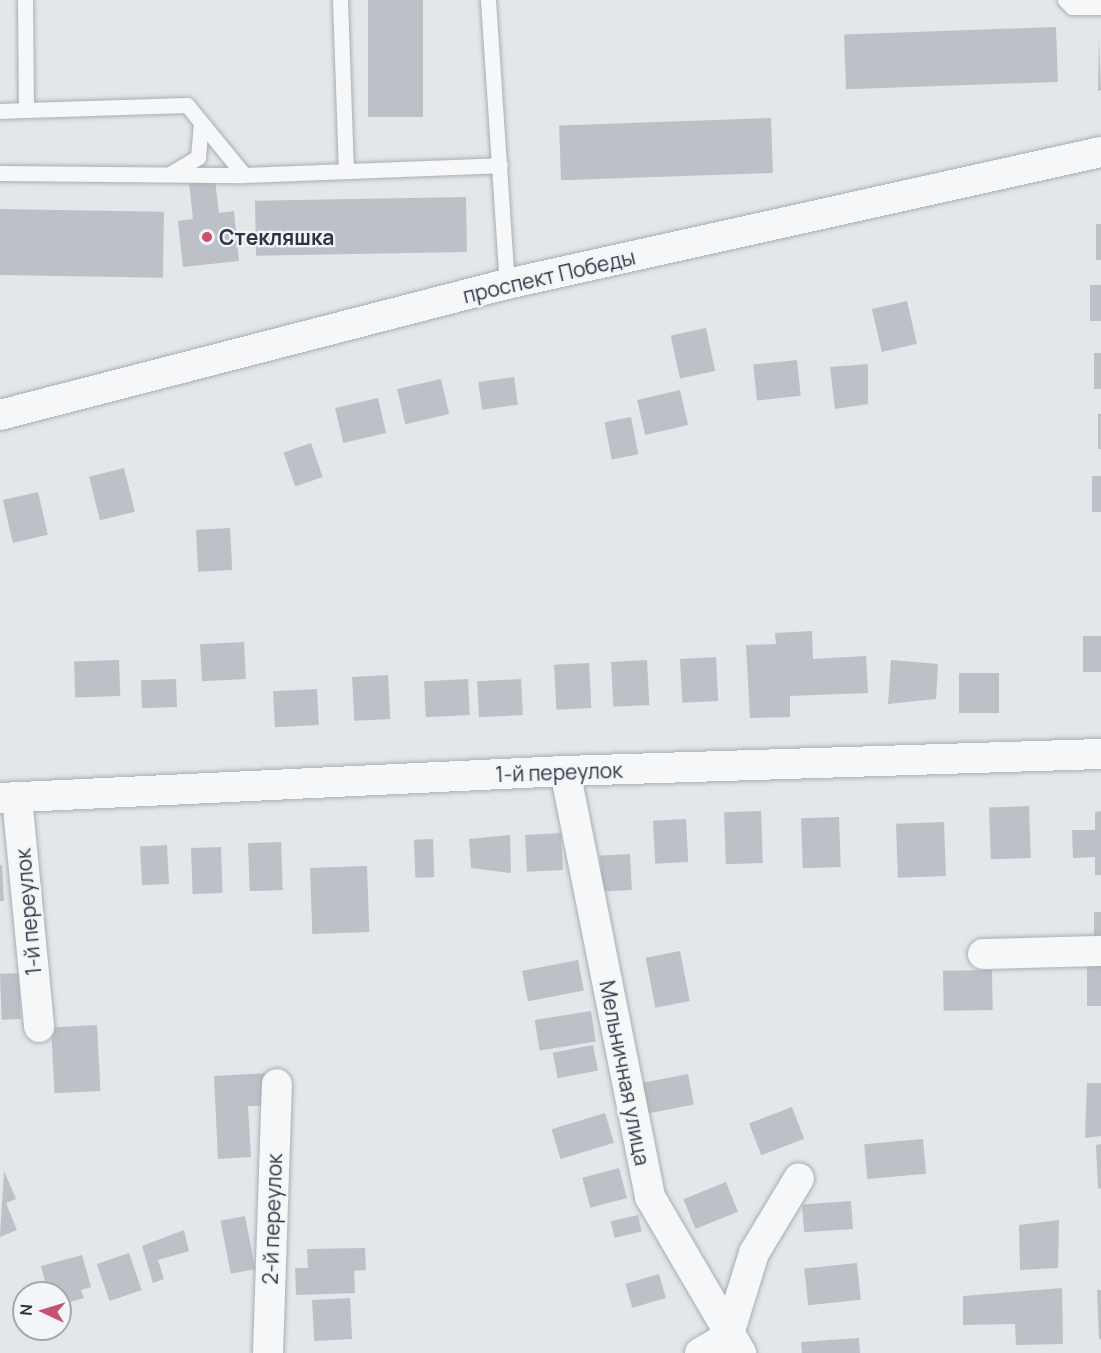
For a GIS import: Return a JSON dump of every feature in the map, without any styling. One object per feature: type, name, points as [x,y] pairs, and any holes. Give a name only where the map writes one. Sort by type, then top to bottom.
[{"type":"street","name":"проспект Победы","points":[[0,416],[507,284],[1101,152]]},
{"type":"street","name":"1-й переулок","points":[[39,1027],[9,798],[565,771],[1101,754]]},
{"type":"street","name":"Мельничная улица","points":[[565,771],[650,1197],[734,1345]]},
{"type":"street","points":[[983,954],[1101,951]]},
{"type":"street","name":"2-й переулок","points":[[268,1353],[277,1084]]},
{"type":"street","points":[[700,1353],[734,1345],[754,1253],[800,1178]]},
{"type":"lane","points":[[25,0],[26,110]]},
{"type":"lane","points":[[340,0],[346,171]]},
{"type":"lane","points":[[488,0],[507,284]]},
{"type":"lane","points":[[1065,0],[1072,7],[1101,7]]},
{"type":"lane","points":[[0,111],[187,105],[244,175]]},
{"type":"lane","points":[[170,174],[198,158],[201,123]]},
{"type":"lane","points":[[0,173],[244,175],[500,165]]},
{"type":"building","points":[[368,0],[423,0],[423,117],[368,117]]},
{"type":"building","points":[[1056,27],[1058,82],[846,89],[844,34]]},
{"type":"building","points":[[1099,40],[1101,90],[1098,91]]},
{"type":"building","points":[[771,118],[773,173],[561,180],[559,125]]},
{"type":"building","points":[[215,180],[219,213],[234,211],[239,261],[183,267],[178,221],[193,219],[189,183]]},
{"type":"building","points":[[466,197],[467,252],[256,256],[255,201]]},
{"type":"building","points":[[0,209],[164,212],[163,278],[0,275]]},
{"type":"building","points":[[1096,224],[1101,224],[1101,260],[1096,260]]},
{"type":"building","points":[[1090,285],[1101,285],[1101,321],[1090,321]]},
{"type":"building","points":[[907,301],[917,344],[882,352],[872,309]]},
{"type":"building","points":[[706,328],[715,371],[680,379],[671,335]]},
{"type":"building","points":[[1094,353],[1101,353],[1101,389],[1094,389]]},
{"type":"building","points":[[797,360],[801,396],[757,400],[753,365]]},
{"type":"building","points":[[868,364],[868,404],[835,409],[830,367]]},
{"type":"building","points":[[514,377],[518,405],[482,410],[478,382]]},
{"type":"building","points":[[441,379],[449,414],[405,424],[397,389]]},
{"type":"building","points":[[680,390],[688,425],[645,435],[637,400]]},
{"type":"building","points":[[378,398],[386,433],[343,443],[335,408]]},
{"type":"building","points":[[1098,414],[1101,414],[1101,449],[1098,449]]},
{"type":"building","points":[[631,417],[638,454],[612,459],[604,422]]},
{"type":"building","points":[[311,443],[323,477],[295,486],[284,452]]},
{"type":"building","points":[[124,468],[135,512],[100,520],[89,477]]},
{"type":"building","points":[[1092,476],[1101,476],[1101,512],[1092,512]]},
{"type":"building","points":[[38,492],[48,535],[13,543],[3,500]]},
{"type":"building","points":[[230,528],[232,570],[198,572],[196,530]]},
{"type":"building","points":[[812,631],[813,659],[866,656],[868,693],[790,696],[790,717],[750,718],[746,645],[776,644],[775,633]]},
{"type":"building","points":[[1083,636],[1101,636],[1101,672],[1083,672]]},
{"type":"building","points":[[244,642],[246,679],[202,681],[200,644]]},
{"type":"building","points":[[716,657],[718,701],[682,703],[680,659]]},
{"type":"building","points":[[119,660],[120,696],[75,698],[74,662]]},
{"type":"building","points":[[647,660],[649,705],[613,707],[611,662]]},
{"type":"building","points":[[891,660],[938,664],[936,699],[888,704]]},
{"type":"building","points":[[589,663],[591,708],[556,710],[554,665]]},
{"type":"building","points":[[959,673],[999,673],[999,713],[959,713]]},
{"type":"building","points":[[388,675],[390,719],[354,721],[352,677]]},
{"type":"building","points":[[176,679],[177,707],[142,708],[141,680]]},
{"type":"building","points":[[468,679],[470,715],[426,717],[424,681]]},
{"type":"building","points":[[521,679],[523,715],[479,717],[477,681]]},
{"type":"building","points":[[317,689],[319,725],[275,727],[273,691]]},
{"type":"building","points":[[1029,806],[1031,858],[991,859],[989,807]]},
{"type":"building","points":[[761,811],[763,863],[726,864],[724,812]]},
{"type":"building","points":[[1101,811],[1101,875],[1095,875],[1095,857],[1073,858],[1072,830],[1095,830],[1095,812]]},
{"type":"building","points":[[839,817],[841,867],[803,868],[801,818]]},
{"type":"building","points":[[686,819],[688,862],[655,864],[653,821]]},
{"type":"building","points":[[944,822],[946,876],[898,878],[896,824]]},
{"type":"building","points":[[561,833],[563,870],[527,872],[525,835]]},
{"type":"building","points":[[510,835],[511,873],[471,868],[469,839]]},
{"type":"building","points":[[433,839],[434,877],[415,878],[414,840]]},
{"type":"building","points":[[281,842],[283,890],[250,891],[248,843]]},
{"type":"building","points":[[167,845],[169,884],[142,885],[140,846]]},
{"type":"building","points":[[221,847],[223,893],[193,894],[191,848]]},
{"type":"building","points":[[630,854],[632,890],[602,892],[600,856]]},
{"type":"building","points":[[0,865],[2,865],[4,901],[0,901]]},
{"type":"building","points":[[367,866],[369,932],[312,934],[310,868]]},
{"type":"building","points":[[1094,912],[1101,912],[1101,939],[1094,939]]},
{"type":"building","points":[[680,951],[690,1001],[655,1008],[646,958]]},
{"type":"building","points":[[578,960],[584,990],[528,1001],[522,971]]},
{"type":"building","points":[[1087,965],[1101,965],[1101,1006],[1087,1006]]},
{"type":"building","points":[[992,970],[993,1010],[944,1011],[943,971]]},
{"type":"building","points":[[19,973],[21,1019],[2,1020],[0,974]]},
{"type":"building","points":[[591,1011],[596,1042],[540,1051],[535,1020]]},
{"type":"building","points":[[97,1025],[100,1091],[55,1093],[51,1027]]},
{"type":"building","points":[[593,1045],[598,1071],[558,1078],[553,1053]]},
{"type":"building","points":[[269,1073],[271,1105],[248,1106],[251,1157],[218,1159],[214,1076]]},
{"type":"building","points":[[688,1074],[694,1104],[648,1113],[642,1083]]},
{"type":"building","points":[[1087,1083],[1101,1083],[1101,1136],[1085,1138]]},
{"type":"building","points":[[792,1107],[804,1139],[761,1155],[749,1123]]},
{"type":"building","points":[[605,1113],[614,1143],[561,1159],[551,1129]]},
{"type":"building","points":[[923,1139],[926,1174],[867,1179],[864,1144]]},
{"type":"building","points":[[1101,1144],[1101,1188],[1098,1189],[1096,1145]]},
{"type":"building","points":[[619,1168],[627,1198],[590,1208],[582,1178]]},
{"type":"building","points":[[4,1171],[16,1199],[6,1203],[17,1230],[0,1237]]},
{"type":"building","points":[[726,1182],[738,1212],[695,1229],[683,1199]]},
{"type":"building","points":[[851,1201],[853,1229],[804,1232],[802,1204]]},
{"type":"building","points":[[638,1215],[642,1232],[615,1238],[611,1221]]},
{"type":"building","points":[[245,1216],[255,1269],[231,1274],[220,1221]]},
{"type":"building","points":[[1059,1220],[1058,1268],[1020,1270],[1019,1225]]},
{"type":"building","points":[[184,1230],[189,1251],[158,1260],[164,1279],[153,1283],[142,1246]]},
{"type":"building","points":[[365,1248],[366,1270],[354,1271],[355,1293],[296,1295],[295,1268],[308,1268],[307,1249]]},
{"type":"building","points":[[129,1253],[142,1290],[110,1301],[97,1264]]},
{"type":"building","points":[[82,1255],[91,1287],[81,1290],[84,1298],[72,1301],[72,1281],[45,1281],[41,1266]]},
{"type":"building","points":[[857,1263],[861,1300],[808,1305],[804,1269]]},
{"type":"building","points":[[659,1274],[666,1298],[632,1308],[625,1284]]},
{"type":"building","points":[[1062,1288],[1063,1344],[1016,1345],[1015,1324],[963,1325],[963,1296]]},
{"type":"building","points":[[1097,1290],[1101,1290],[1101,1339],[1099,1339]]},
{"type":"building","points":[[350,1298],[352,1339],[314,1341],[312,1300]]},
{"type":"building","points":[[859,1338],[860,1353],[802,1353],[801,1342]]},
{"type":"place","name":"Стекляшка","points":[[207,237]]}]
